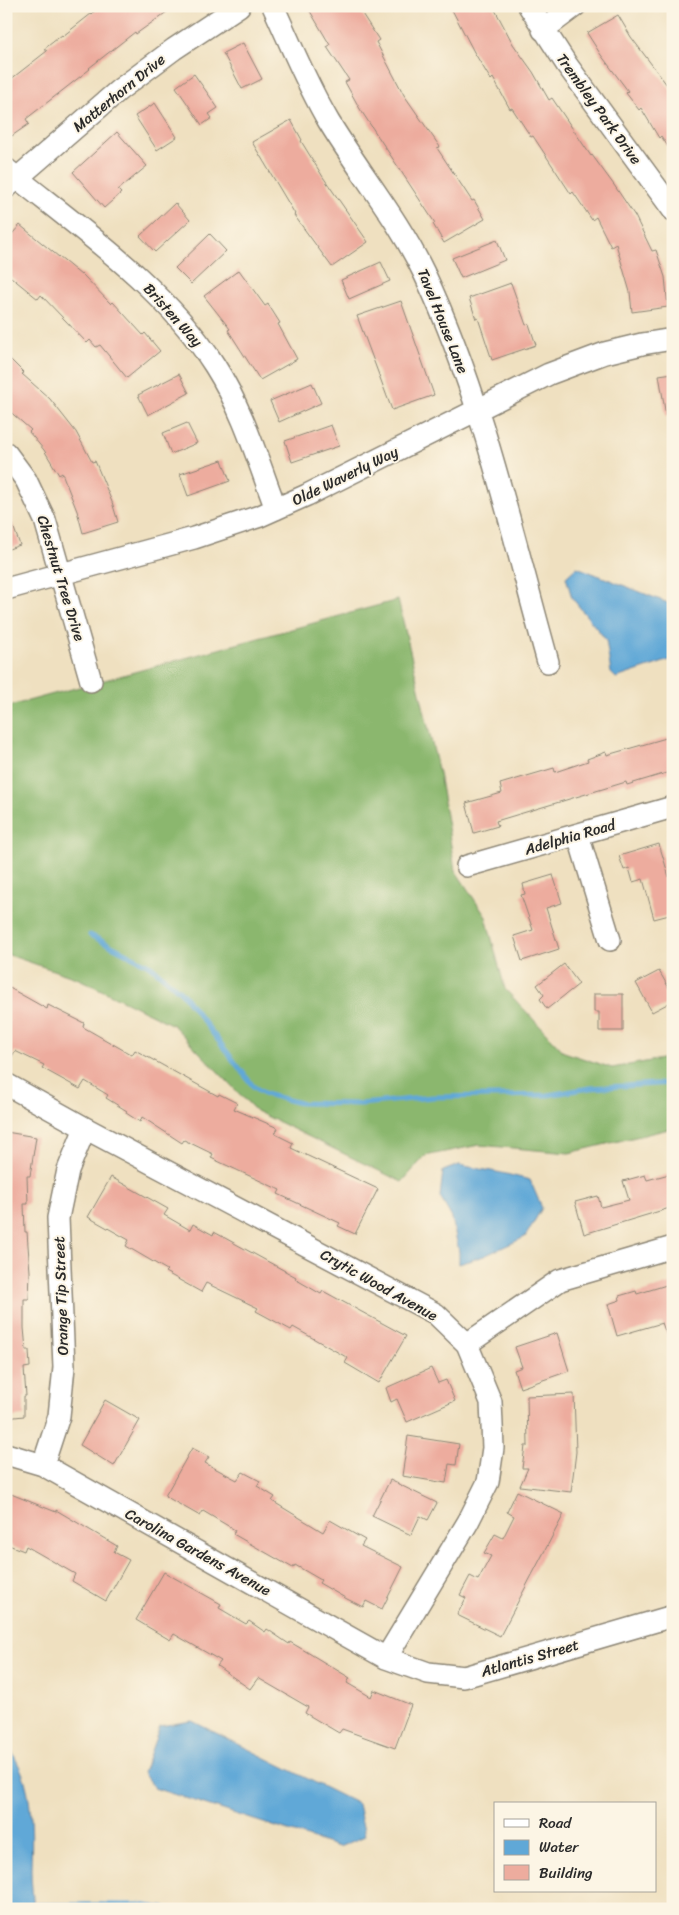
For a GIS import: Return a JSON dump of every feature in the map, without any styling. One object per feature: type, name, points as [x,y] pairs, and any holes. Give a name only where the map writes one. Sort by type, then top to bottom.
[{"type":"street","name":"Matterhorn Drive","points":[[10,178],[126,85],[174,49],[239,6]]},
{"type":"street","name":"Tavel House Lane","points":[[273,6],[328,121],[389,211],[417,259],[442,314],[478,410],[548,662]]},
{"type":"street","name":"Trembley Park Drive","points":[[529,6],[567,65],[673,210]]},
{"type":"street","points":[[543,30],[575,6]]},
{"type":"street","name":"Bristen Way","points":[[10,178],[135,274],[168,306],[193,335],[216,368],[234,400],[276,509]]},
{"type":"street","name":"Olde Waverly Way","points":[[6,589],[194,538],[276,509],[549,374],[585,360],[632,346],[673,339]]},
{"type":"street","name":"Chestnut Tree Drive","points":[[6,453],[26,480],[40,506],[50,531],[91,681]]},
{"type":"street","name":"Adelphia Road","points":[[467,866],[673,807]]},
{"type":"street","points":[[578,835],[610,940]]},
{"type":"street","name":"Crytic Wood Avenue","points":[[6,1084],[85,1128],[436,1314],[467,1344],[491,1402],[493,1448],[488,1482],[468,1522],[386,1658]]},
{"type":"street","name":"Orange Tip Street","points":[[43,1465],[60,1416],[64,1366],[58,1218],[68,1170],[85,1128]]},
{"type":"street","points":[[467,1344],[560,1280],[673,1246]]},
{"type":"street","name":"Carolina Gardens Avenue","points":[[6,1454],[43,1465],[386,1658]]},
{"type":"street","name":"Atlantis Street","points":[[386,1658],[428,1673],[464,1677],[673,1616]]},
{"type":"green space","points":[[398,600],[439,773],[455,870],[486,917],[505,989],[564,1052],[612,1068],[673,1057],[673,1128],[569,1153],[479,1145],[425,1156],[402,1182],[256,1111],[173,1025],[79,979],[6,954],[6,707]]},
{"type":"water","points":[[577,567],[673,605],[673,659],[616,678],[611,673],[606,640],[572,598],[566,577]]},
{"type":"water","points":[[459,1165],[530,1180],[542,1208],[525,1237],[484,1256],[459,1264],[459,1252],[452,1218],[440,1197],[443,1171]]},
{"type":"water","points":[[192,1721],[358,1804],[365,1836],[339,1847],[154,1788],[143,1773],[160,1726]]},
{"type":"water","points":[[6,1742],[17,1761],[28,1792],[31,1814],[31,1875],[34,1909],[6,1909]]},
{"type":"building","points":[[101,6],[175,6],[136,34],[135,32],[89,68],[26,119],[29,124],[6,140],[6,83],[47,51],[44,49]]},
{"type":"building","points":[[307,6],[357,6],[379,40],[376,42],[404,95],[440,147],[437,148],[472,201],[474,200],[485,219],[444,243],[433,224],[435,223],[360,109],[345,82],[349,80],[327,47],[330,45]]},
{"type":"building","points":[[450,6],[493,6],[513,44],[533,72],[549,100],[552,98],[591,156],[614,185],[635,216],[652,251],[656,250],[665,277],[668,307],[632,312],[630,292],[616,244],[611,247],[596,217],[592,220],[573,192],[571,194],[533,136],[531,137],[512,108],[510,109],[493,78],[491,80],[474,52]]},
{"type":"building","points":[[618,15],[631,37],[673,93],[673,154],[661,136],[659,138],[641,108],[639,110],[626,93],[628,91],[587,33]]},
{"type":"building","points":[[243,43],[262,79],[242,89],[223,53]]},
{"type":"building","points":[[194,74],[218,108],[209,114],[212,118],[202,125],[176,87]]},
{"type":"building","points":[[155,103],[177,137],[157,150],[135,116]]},
{"type":"building","points":[[291,120],[301,141],[323,177],[368,242],[332,267],[294,215],[252,142]]},
{"type":"building","points":[[117,132],[147,166],[118,190],[121,193],[104,208],[73,172]]},
{"type":"building","points":[[175,203],[190,220],[155,252],[140,236]]},
{"type":"building","points":[[20,225],[82,274],[111,304],[113,302],[143,335],[145,333],[160,351],[127,378],[100,345],[96,347],[90,340],[87,343],[41,295],[38,299],[6,273],[6,241]]},
{"type":"building","points":[[210,234],[226,251],[191,284],[175,268]]},
{"type":"building","points":[[497,240],[505,260],[461,278],[452,258]]},
{"type":"building","points":[[381,262],[390,281],[349,299],[341,280]]},
{"type":"building","points":[[239,270],[265,306],[268,304],[280,323],[278,324],[297,359],[260,380],[228,330],[230,329],[204,296]]},
{"type":"building","points":[[511,283],[526,325],[529,324],[536,345],[492,360],[469,298]]},
{"type":"building","points":[[401,301],[434,395],[392,410],[357,316]]},
{"type":"building","points":[[6,355],[24,373],[22,374],[50,399],[76,432],[92,462],[95,461],[118,522],[83,533],[77,511],[62,473],[59,475],[44,450],[29,432],[31,430],[6,408]]},
{"type":"building","points":[[673,373],[673,415],[666,416],[659,375]]},
{"type":"building","points":[[179,374],[189,393],[148,415],[138,395]]},
{"type":"building","points":[[312,383],[321,403],[279,422],[270,401]]},
{"type":"building","points":[[187,423],[197,443],[171,454],[163,433]]},
{"type":"building","points":[[331,425],[339,446],[292,462],[285,441]]},
{"type":"building","points":[[222,460],[230,481],[188,496],[180,474]]},
{"type":"building","points":[[6,512],[8,512],[20,545],[6,550]]},
{"type":"building","points":[[673,736],[673,771],[627,785],[626,782],[496,821],[498,826],[474,833],[466,803],[502,793],[500,784],[554,768],[555,772],[588,761],[587,759],[606,752],[607,755]]},
{"type":"building","points":[[659,844],[673,890],[673,914],[654,919],[643,879],[633,882],[629,868],[624,870],[619,856]]},
{"type":"building","points":[[553,875],[562,903],[546,908],[559,949],[522,961],[514,936],[533,930],[521,895],[525,894],[523,884]]},
{"type":"building","points":[[564,964],[579,984],[547,1009],[540,999],[544,995],[537,985]]},
{"type":"building","points":[[659,971],[673,995],[673,1001],[652,1012],[636,983]]},
{"type":"building","points":[[6,986],[47,1009],[48,1005],[84,1023],[83,1027],[132,1055],[135,1050],[218,1096],[219,1094],[237,1103],[234,1109],[278,1128],[275,1134],[293,1143],[291,1148],[378,1189],[355,1234],[338,1226],[340,1223],[278,1194],[280,1190],[211,1158],[213,1154],[184,1140],[182,1143],[142,1117],[140,1122],[106,1098],[108,1095],[85,1081],[80,1089],[42,1068],[44,1065],[15,1051],[6,1067]]},
{"type":"building","points":[[594,994],[623,994],[623,1031],[599,1031],[599,1012],[594,1012]]},
{"type":"building","points":[[6,1132],[36,1137],[30,1176],[27,1176],[28,1204],[24,1204],[30,1272],[29,1299],[24,1299],[24,1328],[26,1350],[29,1350],[30,1367],[24,1368],[26,1396],[24,1396],[24,1416],[6,1418]]},
{"type":"building","points":[[673,1173],[673,1207],[584,1234],[575,1202],[598,1196],[601,1207],[629,1200],[623,1181],[645,1175],[647,1180]]},
{"type":"building","points":[[111,1177],[168,1209],[164,1215],[190,1230],[193,1224],[213,1235],[214,1232],[296,1277],[295,1279],[321,1294],[323,1291],[406,1336],[379,1383],[345,1363],[348,1358],[293,1327],[291,1330],[256,1311],[258,1308],[206,1283],[201,1292],[165,1272],[167,1270],[126,1246],[129,1240],[88,1217]]},
{"type":"building","points":[[673,1283],[673,1346],[671,1346],[662,1323],[617,1336],[608,1304],[620,1300],[619,1296],[636,1291],[637,1294]]},
{"type":"building","points":[[557,1333],[569,1371],[520,1388],[514,1370],[522,1367],[515,1347]]},
{"type":"building","points":[[431,1368],[438,1383],[446,1380],[455,1401],[407,1422],[397,1399],[391,1402],[386,1388]]},
{"type":"building","points":[[574,1394],[576,1452],[571,1492],[520,1486],[528,1468],[522,1468],[525,1446],[528,1446],[527,1396]]},
{"type":"building","points":[[105,1400],[140,1420],[114,1466],[80,1445]]},
{"type":"building","points":[[408,1436],[459,1444],[456,1465],[449,1464],[446,1483],[402,1476]]},
{"type":"building","points":[[192,1448],[209,1457],[205,1463],[237,1480],[243,1472],[260,1481],[257,1486],[275,1497],[272,1501],[323,1532],[330,1520],[365,1540],[361,1546],[403,1567],[382,1609],[366,1601],[363,1607],[347,1599],[319,1583],[321,1580],[295,1565],[293,1568],[233,1534],[235,1530],[203,1511],[200,1516],[165,1496]]},
{"type":"building","points":[[390,1480],[437,1503],[428,1520],[420,1516],[411,1535],[372,1516]]},
{"type":"building","points":[[517,1491],[564,1514],[500,1636],[457,1615],[466,1598],[460,1595],[470,1576],[478,1580],[491,1556],[484,1553],[495,1534],[503,1538],[514,1516],[507,1512]]},
{"type":"building","points":[[6,1492],[56,1512],[56,1510],[117,1546],[114,1552],[129,1560],[106,1601],[72,1581],[75,1574],[26,1546],[24,1551],[6,1544]]},
{"type":"building","points":[[164,1572],[221,1604],[219,1608],[246,1624],[249,1621],[265,1632],[267,1629],[289,1644],[290,1642],[307,1652],[350,1678],[347,1683],[371,1697],[374,1690],[411,1705],[395,1748],[342,1729],[339,1733],[305,1713],[308,1707],[258,1678],[250,1689],[217,1666],[221,1661],[174,1634],[170,1640],[136,1620]]},
{"type":"waterway","points":[[90,935],[151,966],[182,993],[253,1086],[265,1094],[300,1103],[361,1104],[433,1097],[548,1095],[590,1088],[673,1083]]},
{"type":"waterway","points":[[29,1905],[139,1905],[167,1909]]}]
